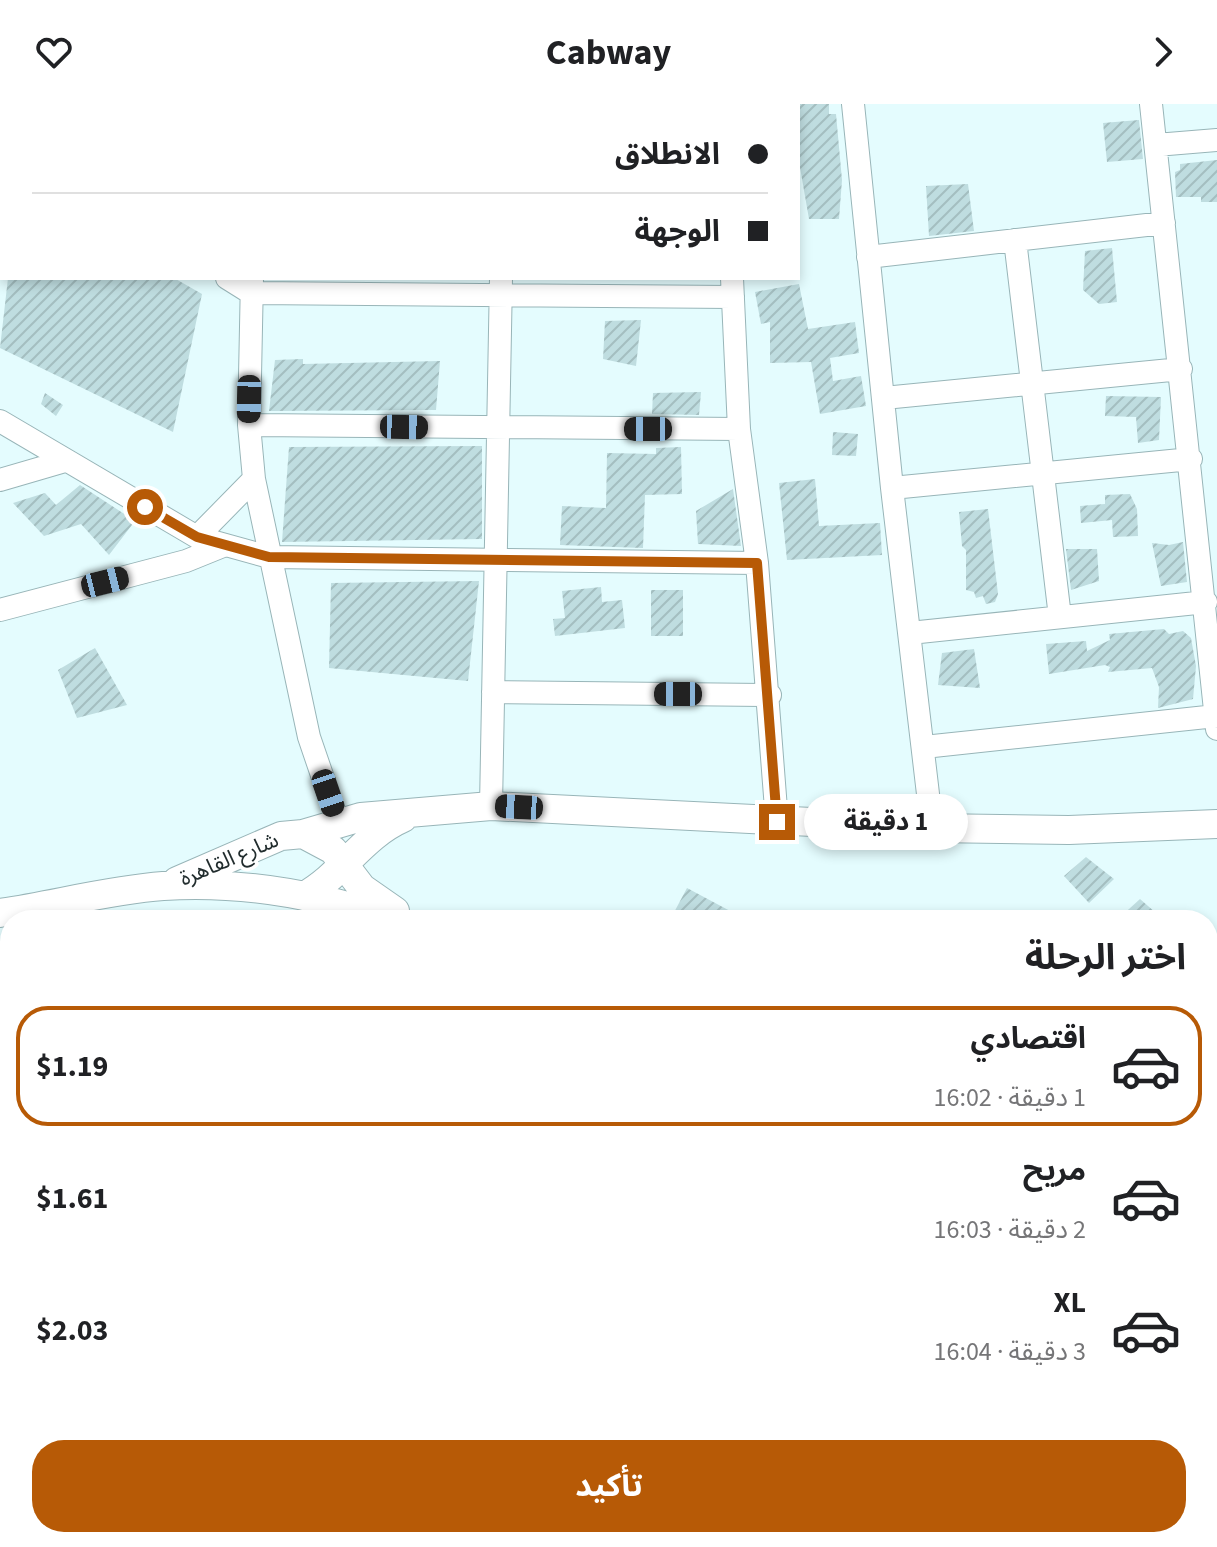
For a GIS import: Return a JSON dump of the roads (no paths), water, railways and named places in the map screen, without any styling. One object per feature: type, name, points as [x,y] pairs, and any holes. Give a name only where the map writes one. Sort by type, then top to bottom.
[{"type":"main road","points":[[419,812],[378,831],[344,864],[294,894],[269,876],[267,861],[271,847],[292,835],[338,822],[419,812],[491,806],[932,828],[1069,830],[1217,824]]},
{"type":"main road","name":"شارع القاهرة","points":[[161,886],[292,835],[326,844],[362,888],[394,910]]},
{"type":"main road","name":"شارع القاهرة","points":[[18,910],[161,886],[222,886],[294,894],[354,910]]},
{"type":"street","points":[[853,104],[892,488],[932,828]]},
{"type":"street","points":[[924,747],[1216,722],[1191,459],[1151,104]]},
{"type":"street","points":[[1156,145],[1217,140]]},
{"type":"street","points":[[868,257],[1164,223]]},
{"type":"street","points":[[1015,240],[1060,617]]},
{"type":"street","points":[[338,822],[309,737],[254,479],[249,425],[252,285],[732,287],[739,429],[770,695],[777,822]]},
{"type":"street","points":[[491,806],[501,286]]},
{"type":"street","points":[[884,398],[1181,369]]},
{"type":"street","points":[[0,421],[197,537],[269,557],[757,563]]},
{"type":"street","points":[[249,425],[739,429]]},
{"type":"street","points":[[892,488],[1191,459]]},
{"type":"street","points":[[0,480],[65,461]]},
{"type":"street","points":[[197,537],[254,479]]},
{"type":"street","points":[[0,610],[186,561],[223,546]]},
{"type":"street","points":[[910,633],[1206,602]]},
{"type":"street","points":[[493,692],[770,695]]}]
